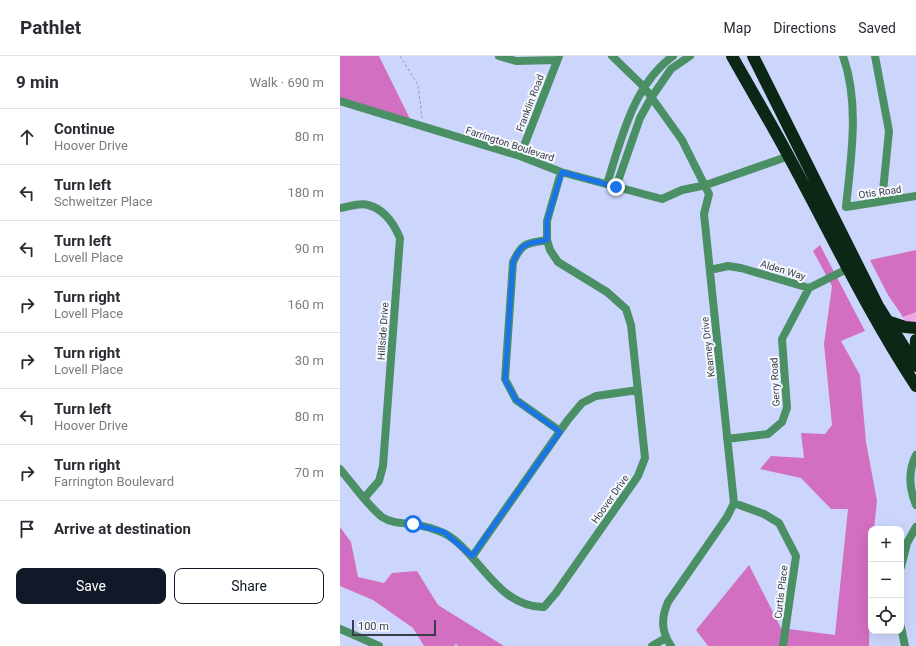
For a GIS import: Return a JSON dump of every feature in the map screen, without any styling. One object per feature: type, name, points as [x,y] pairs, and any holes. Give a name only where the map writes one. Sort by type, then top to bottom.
[{"type":"highway","points":[[732,56],[789,156],[847,270],[897,357],[916,386]]},
{"type":"highway","points":[[753,56],[887,321],[915,366]]},
{"type":"highway","points":[[887,321],[905,327],[916,328]]},
{"type":"highway","points":[[915,366],[916,340]]},
{"type":"street","points":[[499,56],[516,61],[558,58]]},
{"type":"street","name":"Kearney Drive","points":[[612,56],[644,87],[682,140],[706,184],[709,194],[704,214],[734,503]]},
{"type":"street","points":[[607,184],[632,110],[644,87],[673,56]]},
{"type":"street","points":[[616,187],[640,118],[651,98],[671,69],[690,56]]},
{"type":"street","name":"Otis Road","points":[[842,56],[849,76],[853,131],[846,207],[916,196]]},
{"type":"street","points":[[875,56],[889,132],[882,201]]},
{"type":"street","name":"Franklin Road","points":[[520,156],[558,58]]},
{"type":"street","name":"Farrington Boulevard","points":[[340,101],[520,156],[562,172],[662,199],[682,190],[706,184],[789,156]]},
{"type":"street","name":"Hoover Drive","points":[[340,468],[383,517],[396,523],[413,524],[444,532],[472,556],[501,589],[526,605],[544,607],[556,593],[638,476],[645,458],[631,325],[626,309],[607,292],[558,262],[550,250],[547,240],[547,221],[562,172]]},
{"type":"street","name":"Hillside Drive","points":[[340,208],[367,204],[381,211],[393,222],[400,238],[383,466],[378,481],[365,497]]},
{"type":"street","points":[[547,240],[527,244],[520,248],[513,262],[505,380],[516,400],[560,432]]},
{"type":"street","name":"Alden Way","points":[[710,270],[728,266],[742,268],[809,288],[847,270]]},
{"type":"street","name":"Gerry Road","points":[[727,439],[768,434],[782,422],[788,408],[782,339],[809,288]]},
{"type":"street","points":[[472,556],[582,402],[596,396],[638,390]]},
{"type":"street","points":[[916,455],[910,478],[916,505]]},
{"type":"street","points":[[671,646],[666,638],[662,622],[668,602],[727,517],[734,503]]},
{"type":"street","name":"Curtis Place","points":[[734,503],[764,514],[779,523],[796,556],[783,646]]},
{"type":"street","points":[[902,562],[906,543],[916,527]]},
{"type":"street","points":[[340,628],[379,646]]},
{"type":"street","points":[[902,634],[905,646]]},
{"type":"street","points":[[652,646],[666,638]]},
{"type":"path","points":[[400,56],[418,85],[422,126]]},
{"type":"shaded area","points":[[340,56],[379,56],[414,127],[340,105]]},
{"type":"shaded area","points":[[820,245],[865,331],[841,341],[860,375],[866,442],[877,501],[874,526],[868,526],[869,646],[708,646],[696,630],[749,565],[781,628],[835,635],[848,509],[831,509],[801,478],[760,469],[771,456],[804,458],[801,433],[825,434],[832,425],[824,344],[832,286],[813,251]]},
{"type":"shaded area","points":[[916,250],[916,312],[903,317],[888,295],[870,260]]},
{"type":"shaded area","points":[[916,312],[916,325],[906,324],[903,317]]},
{"type":"shaded area","points":[[340,527],[351,542],[358,577],[384,583],[392,573],[417,571],[438,605],[504,646],[458,646],[456,644],[454,646],[424,646],[413,628],[373,600],[340,586]]},
{"type":"route","points":[[413,524],[444,532],[472,556],[560,432],[516,400],[505,380],[513,262],[520,248],[527,244],[547,240],[547,221],[562,172],[616,187]]}]
